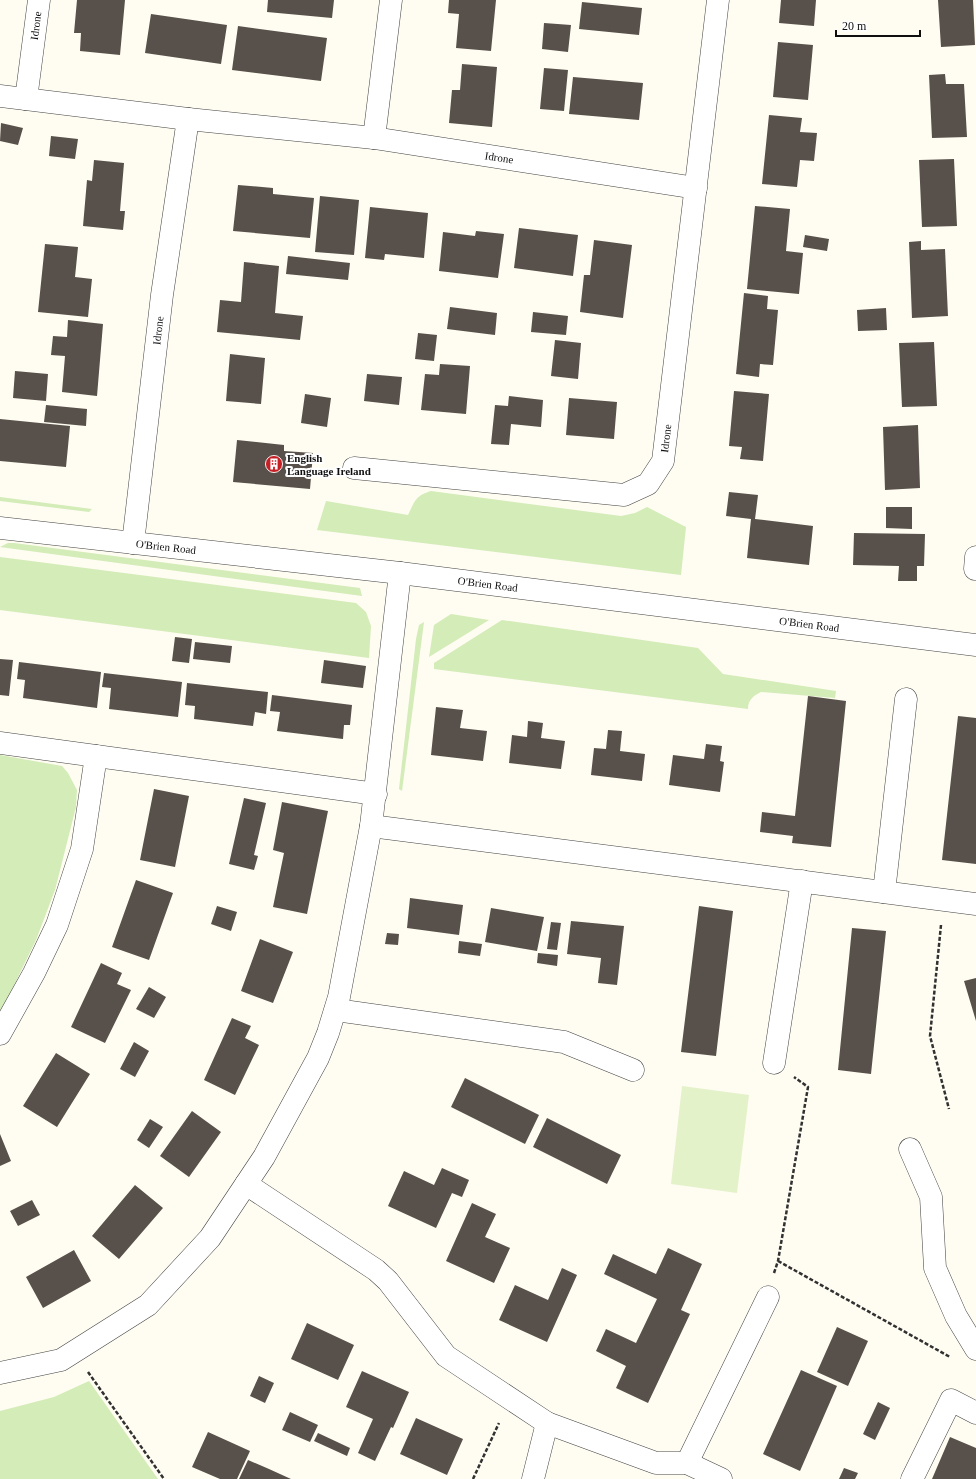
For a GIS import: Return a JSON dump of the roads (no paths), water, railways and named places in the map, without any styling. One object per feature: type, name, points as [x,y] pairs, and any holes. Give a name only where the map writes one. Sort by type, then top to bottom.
[{"type":"street","name":"Idrone","points":[[26,99],[39,0]]},
{"type":"street","points":[[374,138],[391,0]]},
{"type":"street","name":"Idrone","points":[[354,468],[624,495],[648,484],[663,461],[718,0]]},
{"type":"street","name":"Idrone","points":[[0,96],[188,119],[374,138],[696,188]]},
{"type":"street","name":"Idrone","points":[[133,543],[162,295],[188,119]]},
{"type":"street","name":"O'Brien Road","points":[[0,528],[400,573],[976,645]]},
{"type":"street","points":[[976,556],[976,569]]},
{"type":"street","points":[[0,1373],[61,1360],[148,1305],[210,1238],[264,1157],[318,1058],[336,1010],[372,826],[400,573]]},
{"type":"street","points":[[884,892],[906,699]]},
{"type":"street","points":[[0,743],[376,794]]},
{"type":"street","points":[[0,1034],[34,973],[57,925],[82,849],[96,756]]},
{"type":"street","points":[[372,826],[976,904]]},
{"type":"street","points":[[774,1063],[802,881]]},
{"type":"street","points":[[336,1010],[564,1042],[633,1070]]},
{"type":"street","points":[[910,1150],[931,1197],[935,1268],[956,1316],[976,1349]]},
{"type":"street","points":[[246,1184],[376,1270],[388,1281],[446,1356],[547,1423],[656,1463],[687,1463],[721,1479]]},
{"type":"street","points":[[687,1463],[768,1297]]},
{"type":"street","points":[[912,1479],[951,1400],[976,1413]]},
{"type":"street","points":[[533,1479],[547,1423]]},
{"type":"place","name":"English Language Ireland","points":[[274,464]]}]
